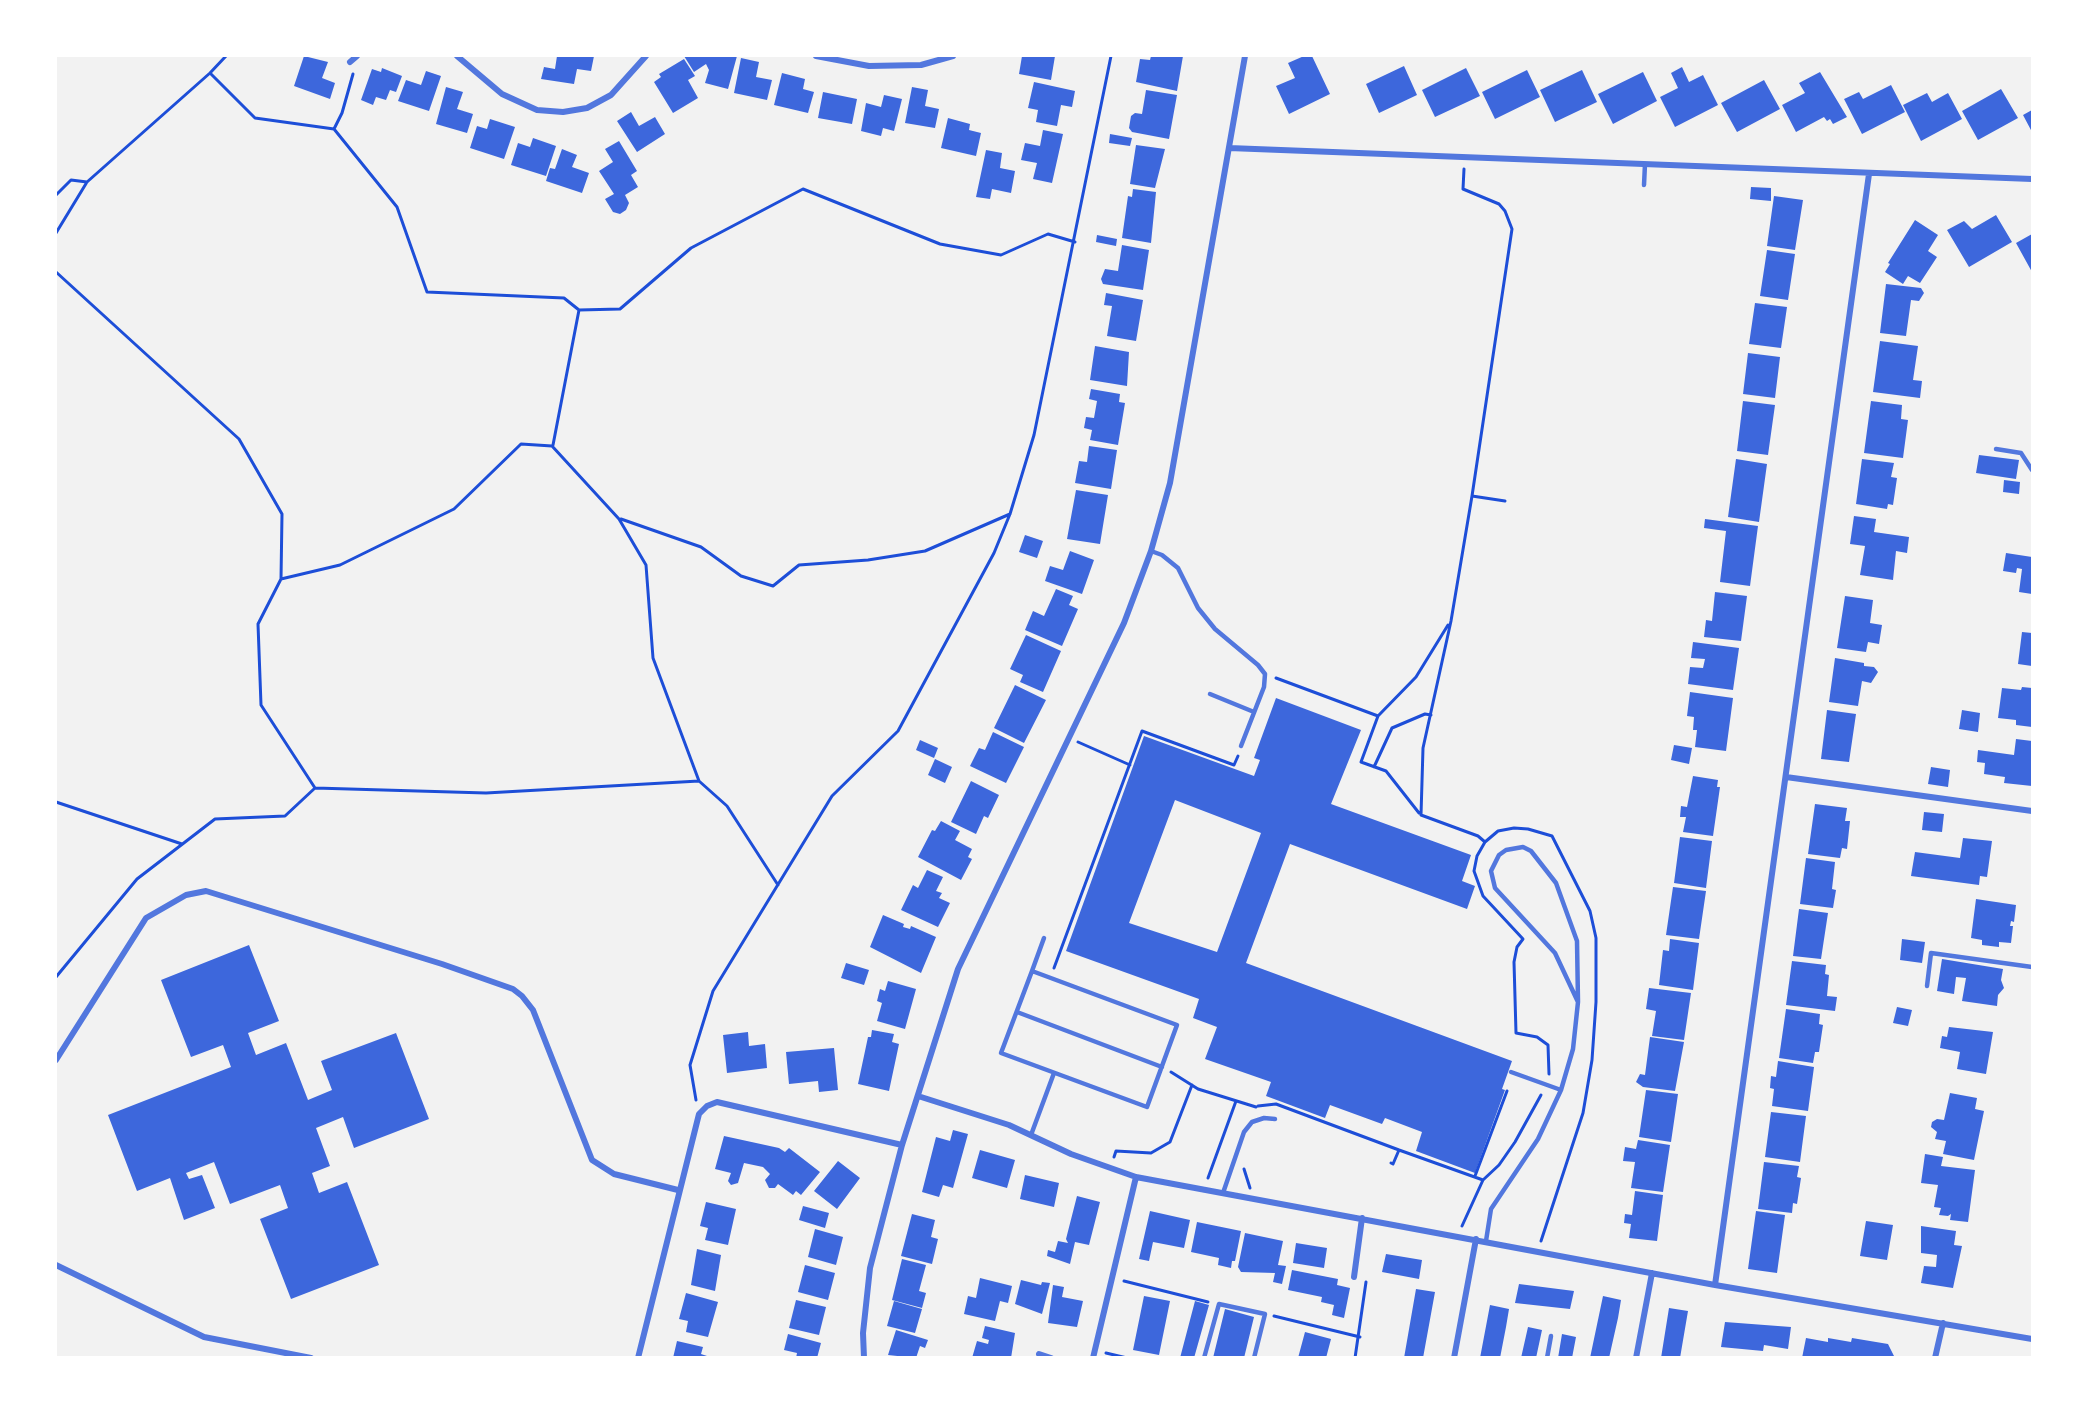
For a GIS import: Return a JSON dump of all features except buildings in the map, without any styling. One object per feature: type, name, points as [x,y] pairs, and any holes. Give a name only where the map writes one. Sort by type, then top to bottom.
[{"type":"street","points":[[350,63],[357,56]]},
{"type":"street","points":[[458,56],[502,93],[537,110],[563,112],[587,108],[611,95],[646,56]]},
{"type":"street","points":[[816,56],[868,66],[921,65],[953,56]]},
{"type":"street","points":[[864,1358],[863,1333],[870,1268],[902,1145],[957,969],[1124,623],[1151,551],[1170,483],[1245,56]]},
{"type":"street","points":[[1229,148],[2032,179]]},
{"type":"street","points":[[1715,1285],[1869,174]]},
{"type":"street","points":[[1786,777],[2032,811]]},
{"type":"street","points":[[56,1060],[146,918],[186,895],[206,891],[244,901],[513,989],[533,1010],[592,1160],[614,1174],[678,1190]]},
{"type":"street","points":[[918,1096],[1009,1125],[1110,1170],[1136,1177],[1715,1285],[2032,1339]]},
{"type":"street","points":[[638,1358],[678,1190],[699,1114],[717,1102],[902,1145]]},
{"type":"street","points":[[1094,1354],[1136,1177]]},
{"type":"street","points":[[1354,1277],[1362,1218]]},
{"type":"street","points":[[1455,1358],[1476,1239]]},
{"type":"street","points":[[56,1265],[204,1337],[311,1358]]},
{"type":"street","points":[[1636,1358],[1652,1273]]},
{"type":"street","points":[[1935,1358],[1943,1323]]},
{"type":"street","points":[[1039,1354],[1051,1358]]},
{"type":"lane","points":[[1644,185],[1645,164]]},
{"type":"lane","points":[[1995,449],[2021,453],[2032,470]]},
{"type":"lane","points":[[1151,551],[1162,555],[1178,568],[1198,608],[1215,629],[1258,665],[1265,674],[1264,687],[1241,746]]},
{"type":"lane","points":[[1210,694],[1254,712]]},
{"type":"lane","points":[[1486,1241],[1491,1209],[1538,1139],[1561,1090],[1573,1049],[1578,1002],[1577,941],[1556,884],[1531,850],[1523,847],[1506,850],[1499,855],[1491,871],[1495,888],[1555,953],[1578,1002]]},
{"type":"lane","points":[[1032,971],[1177,1025],[1147,1107],[1001,1053],[1044,938]]},
{"type":"lane","points":[[1927,986],[1931,953],[2032,967]]},
{"type":"lane","points":[[1017,1012],[1162,1067]]},
{"type":"lane","points":[[1511,1072],[1561,1090]]},
{"type":"lane","points":[[1031,1135],[1054,1073]]},
{"type":"lane","points":[[1223,1193],[1244,1132],[1252,1122],[1275,1119]]},
{"type":"lane","points":[[1204,1358],[1218,1304],[1265,1314],[1254,1358]]},
{"type":"lane","points":[[1547,1358],[1551,1336]]},
{"type":"path","points":[[56,233],[87,182],[210,73],[226,56]]},
{"type":"path","points":[[699,1114],[690,1065],[713,991],[832,795],[898,731],[994,553],[1010,514],[1034,435],[1111,56]]},
{"type":"path","points":[[334,129],[342,113],[355,67],[350,63]]},
{"type":"path","points":[[210,73],[255,118],[334,129],[397,207],[427,292],[564,298],[579,310],[620,309],[691,248],[803,189],[940,244],[1001,255],[1048,234],[1075,242]]},
{"type":"path","points":[[1420,815],[1423,748],[1451,621],[1512,229],[1505,211],[1498,204],[1463,189],[1466,158]]},
{"type":"path","points":[[56,195],[71,180],[87,182]]},
{"type":"path","points":[[56,272],[239,439],[282,514],[281,579],[258,624],[261,705],[315,788]]},
{"type":"path","points":[[552,446],[579,310]]},
{"type":"path","points":[[281,579],[340,565],[454,509],[521,444],[552,446],[619,519],[646,565],[652,658],[699,781],[727,806],[778,885]]},
{"type":"path","points":[[1472,496],[1504,501]]},
{"type":"path","points":[[619,519],[700,547],[741,576],[773,586],[799,565],[868,560],[925,551],[1010,514]]},
{"type":"path","points":[[1451,621],[1416,677],[1378,716],[1361,762],[1386,771],[1420,815],[1478,836],[1485,842]]},
{"type":"path","points":[[1265,674],[1378,716]]},
{"type":"path","points":[[1374,767],[1392,728],[1425,714],[1431,715]]},
{"type":"path","points":[[1050,978],[1142,731],[1234,765],[1241,746]]},
{"type":"path","points":[[1079,743],[1130,765]]},
{"type":"path","points":[[56,976],[137,879],[215,819],[285,816],[315,788],[486,793],[699,781]]},
{"type":"path","points":[[56,802],[182,844]]},
{"type":"path","points":[[1460,1236],[1462,1225],[1483,1180],[1499,1165],[1515,1143],[1533,1114],[1549,1074],[1548,1045],[1537,1037],[1516,1033],[1514,962],[1517,947],[1523,939],[1484,896],[1473,871],[1477,856],[1485,842],[1498,831],[1514,828],[1528,829],[1551,836],[1590,910],[1596,938],[1596,1002],[1592,1060],[1582,1113],[1539,1252]]},
{"type":"path","points":[[1162,1067],[1192,1085],[1236,1101],[1256,1107],[1264,1103],[1275,1104],[1483,1180]]},
{"type":"path","points":[[1110,1170],[1116,1151],[1151,1153],[1170,1142],[1192,1085]]},
{"type":"path","points":[[1475,1176],[1507,1091]]},
{"type":"path","points":[[1206,1190],[1208,1176],[1236,1101]]},
{"type":"path","points":[[1256,1107],[1260,1120]]},
{"type":"path","points":[[1391,1163],[1393,1164],[1399,1150]]},
{"type":"path","points":[[1248,1158],[1244,1169],[1251,1184],[1248,1198]]},
{"type":"path","points":[[1112,1278],[1218,1304]]},
{"type":"path","points":[[1355,1358],[1360,1337],[1366,1279]]},
{"type":"path","points":[[1265,1314],[1360,1337]]},
{"type":"path","points":[[1094,1354],[1127,1358]]}]
